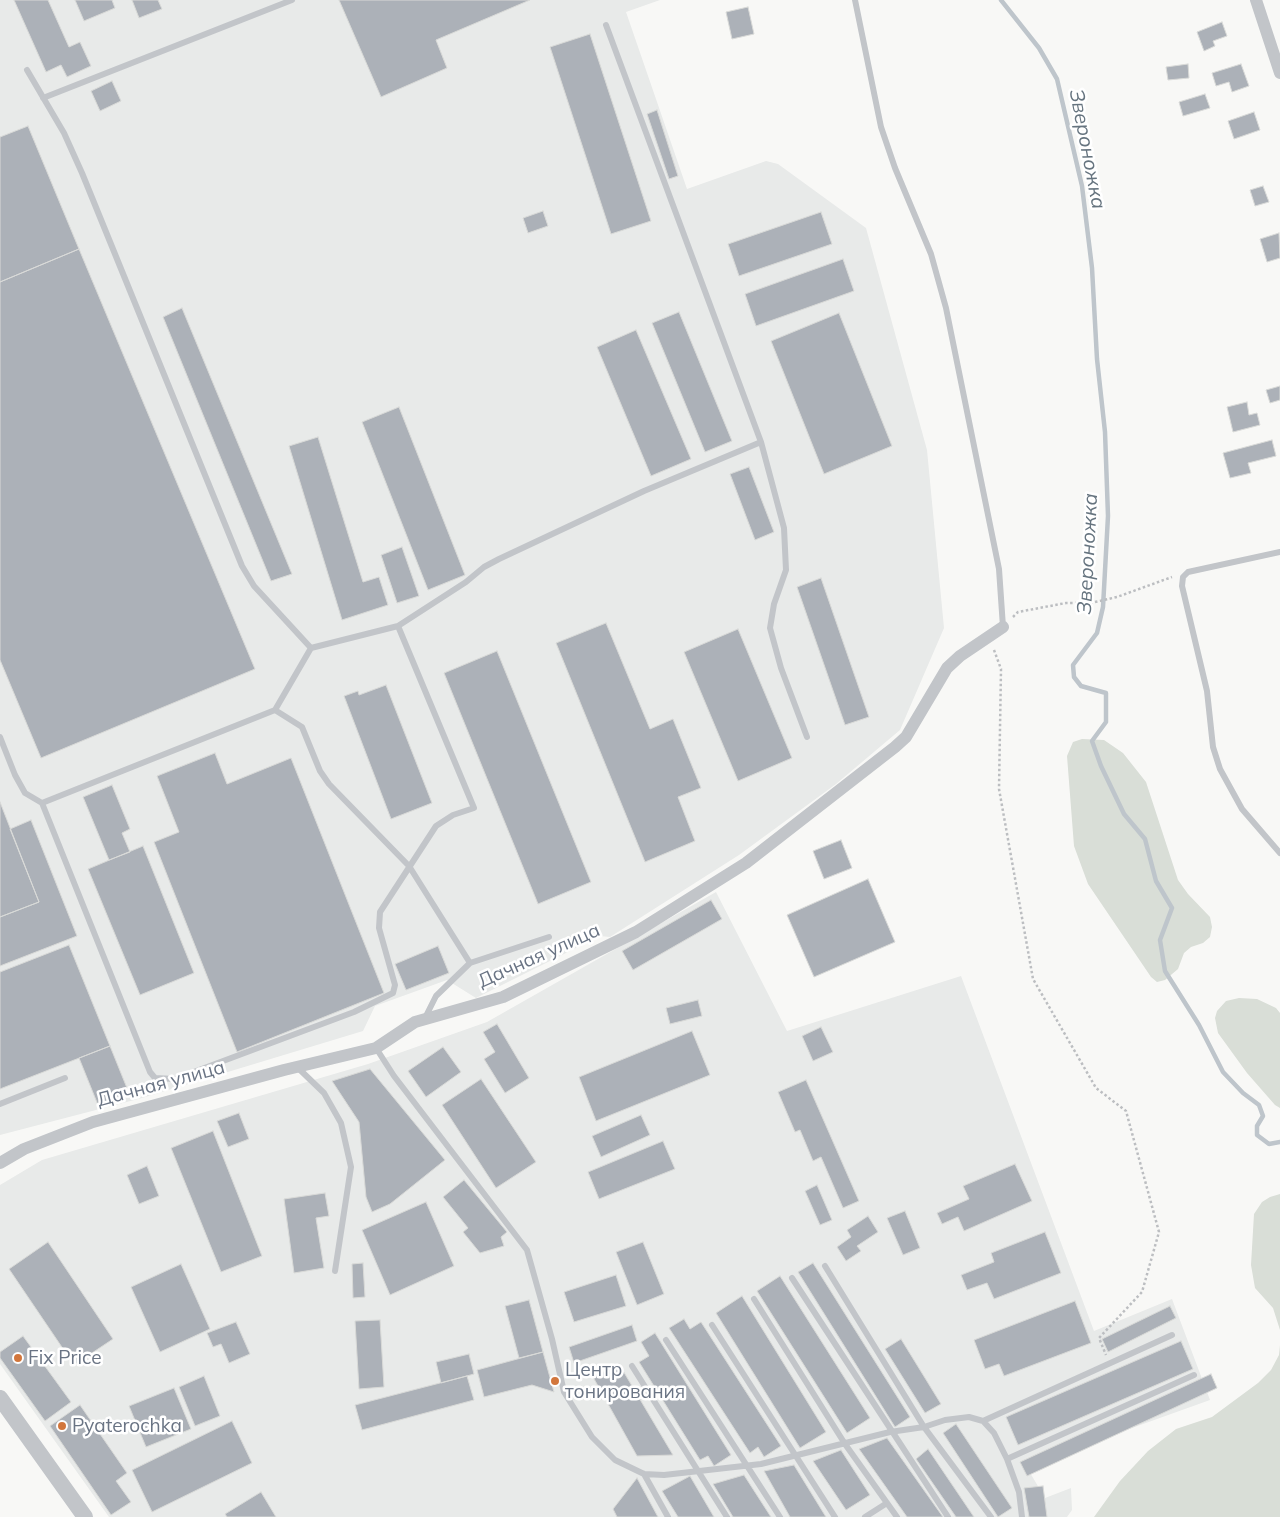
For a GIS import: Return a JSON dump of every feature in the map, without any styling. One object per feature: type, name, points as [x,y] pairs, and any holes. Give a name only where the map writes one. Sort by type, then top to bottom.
[{"type":"street","points":[[1256,0],[1280,73]]},
{"type":"street","name":"Дачная улица","points":[[1,1162],[24,1149],[93,1122],[297,1067],[376,1048],[415,1022],[503,997],[636,932],[746,863],[901,742],[916,721],[947,668],[960,656],[1003,627]]},
{"type":"street","points":[[0,1398],[85,1517]]},
{"type":"lane","points":[[43,98],[292,0]]},
{"type":"lane","points":[[855,0],[881,127],[895,168],[931,254],[946,308],[999,569],[1003,627]]},
{"type":"lane","points":[[606,25],[761,442],[784,528],[786,570],[774,604],[770,628],[781,668],[807,737]]},
{"type":"lane","points":[[27,70],[64,133],[82,172],[242,566],[254,586],[311,648]]},
{"type":"lane","points":[[42,803],[275,710],[311,648],[398,626],[466,582],[484,567],[499,559],[644,491],[761,442]]},
{"type":"lane","points":[[1280,552],[1188,572],[1183,577],[1182,586],[1207,691],[1213,747],[1220,769],[1242,810],[1280,853]]},
{"type":"lane","points":[[0,737],[15,775],[25,793],[42,803],[150,1072],[155,1078],[163,1080],[175,1079],[345,1016],[393,993],[395,985],[379,928],[380,912],[436,826],[453,815],[474,808],[398,626]]},
{"type":"lane","points":[[275,710],[302,727],[317,765],[328,784],[409,866],[470,963]]},
{"type":"lane","points":[[424,1019],[436,996],[470,963],[549,937]]},
{"type":"lane","points":[[376,1048],[394,1076],[527,1250],[550,1331],[564,1392],[592,1437],[615,1460],[644,1474],[664,1475],[699,1472],[748,1466],[890,1432],[924,1427],[945,1420],[969,1417],[983,1421],[994,1433],[1007,1458],[1019,1492],[1022,1517]]},
{"type":"lane","points":[[297,1067],[324,1093],[341,1123],[351,1167],[335,1270]]},
{"type":"lane","points":[[0,1104],[65,1078]]},
{"type":"lane","points":[[825,1266],[924,1427],[991,1517]]},
{"type":"lane","points":[[792,1278],[890,1432],[948,1517]]},
{"type":"lane","points":[[754,1299],[845,1444],[896,1517]]},
{"type":"lane","points":[[712,1324],[835,1517]]},
{"type":"lane","points":[[983,1421],[1172,1335]]},
{"type":"lane","points":[[666,1340],[780,1517]]},
{"type":"lane","points":[[632,1366],[727,1517]]},
{"type":"lane","points":[[1007,1458],[1194,1375]]},
{"type":"lane","points":[[644,1474],[668,1517]]},
{"type":"lane","points":[[865,1517],[886,1503]]},
{"type":"path","points":[[1003,627],[1018,612],[1066,603],[1091,603],[1117,597],[1188,572]]},
{"type":"path","points":[[988,637],[1001,669],[999,789],[1032,979],[1096,1088],[1126,1111],[1159,1232],[1142,1292],[1099,1338],[1110,1364]]},
{"type":"shaded area","points":[[0,0],[660,0],[626,12],[687,189],[766,161],[778,164],[866,228],[927,450],[944,628],[900,730],[836,784],[739,855],[610,937],[600,936],[476,998],[447,980],[375,1006],[363,1031],[142,1098],[0,1135]]},
{"type":"shaded area","points":[[1082,739],[1104,740],[1123,753],[1146,782],[1178,880],[1188,894],[1210,917],[1212,927],[1210,937],[1184,953],[1178,969],[1165,980],[1157,982],[1151,977],[1088,884],[1074,846],[1067,756],[1073,742]]},
{"type":"shaded area","points":[[716,892],[787,1031],[961,976],[1094,1331],[1172,1299],[1210,1400],[1026,1466],[1045,1498],[1071,1488],[1072,1510],[1067,1517],[109,1517],[0,1364],[0,1185],[42,1160],[368,1064],[487,1022]]},
{"type":"shaded area","points":[[1239,998],[1257,999],[1276,1008],[1280,1013],[1280,1108],[1275,1105],[1247,1073],[1218,1033],[1215,1018],[1217,1011],[1226,1001]]},
{"type":"shaded area","points":[[1280,1194],[1280,1330],[1273,1308],[1255,1288],[1251,1265],[1254,1214],[1262,1202]]},
{"type":"shaded area","points":[[1280,1345],[1280,1517],[1094,1517],[1120,1481],[1148,1451],[1176,1429],[1212,1417],[1258,1383],[1271,1370],[1279,1355]]},
{"type":"building","points":[[14,0],[48,0],[69,47],[80,42],[91,66],[67,77],[61,65],[46,72]]},
{"type":"building","points":[[75,0],[112,0],[115,8],[84,21]]},
{"type":"building","points":[[132,0],[158,0],[162,9],[139,18]]},
{"type":"building","points":[[339,0],[530,0],[436,40],[447,68],[381,97]]},
{"type":"building","points":[[748,7],[754,34],[732,39],[726,12]]},
{"type":"building","points":[[1222,22],[1227,36],[1213,41],[1215,46],[1204,51],[1197,32]]},
{"type":"building","points":[[590,34],[651,221],[611,234],[550,47]]},
{"type":"building","points":[[1188,64],[1189,78],[1168,80],[1166,67]]},
{"type":"building","points":[[1241,64],[1249,86],[1232,92],[1229,82],[1216,86],[1212,73]]},
{"type":"building","points":[[112,81],[121,101],[100,111],[91,91]]},
{"type":"building","points":[[1205,94],[1210,108],[1183,116],[1179,102]]},
{"type":"building","points":[[657,110],[678,176],[669,179],[647,114]]},
{"type":"building","points":[[1254,112],[1260,130],[1234,139],[1228,121]]},
{"type":"building","points":[[28,126],[79,249],[0,282],[0,137]]},
{"type":"building","points":[[1263,186],[1269,202],[1255,206],[1250,190]]},
{"type":"building","points":[[543,211],[548,226],[528,233],[523,218]]},
{"type":"building","points":[[821,212],[832,244],[739,276],[728,244]]},
{"type":"building","points":[[1279,233],[1280,258],[1267,262],[1260,239]]},
{"type":"building","points":[[79,249],[255,669],[41,758],[0,660],[0,282]]},
{"type":"building","points":[[843,259],[854,291],[756,326],[745,294]]},
{"type":"building","points":[[182,308],[292,574],[271,581],[163,317]]},
{"type":"building","points":[[679,312],[732,441],[705,452],[652,323]]},
{"type":"building","points":[[839,313],[892,446],[824,474],[771,341]]},
{"type":"building","points":[[636,330],[691,459],[651,476],[597,347]]},
{"type":"building","points":[[1280,386],[1280,400],[1270,403],[1266,390]]},
{"type":"building","points":[[1247,402],[1249,415],[1257,413],[1260,425],[1233,432],[1227,407]]},
{"type":"building","points":[[399,407],[465,575],[428,590],[362,422]]},
{"type":"building","points":[[318,437],[363,582],[379,577],[388,605],[342,620],[289,446]]},
{"type":"building","points":[[1272,440],[1276,456],[1248,463],[1251,473],[1230,478],[1223,453]]},
{"type":"building","points":[[749,467],[774,532],[755,540],[730,474]]},
{"type":"building","points":[[402,547],[419,596],[397,603],[381,555]]},
{"type":"building","points":[[821,578],[869,717],[845,725],[797,587]]},
{"type":"building","points":[[606,623],[650,729],[673,719],[701,788],[678,797],[695,841],[645,862],[556,643]]},
{"type":"building","points":[[738,629],[792,758],[738,781],[684,652]]},
{"type":"building","points":[[497,651],[591,882],[538,904],[444,673]]},
{"type":"building","points":[[386,685],[432,803],[391,819],[344,696],[358,691],[359,695]]},
{"type":"building","points":[[215,753],[227,784],[291,758],[384,993],[237,1052],[154,842],[179,832],[157,776]]},
{"type":"building","points":[[112,785],[130,829],[122,833],[130,852],[109,860],[83,797]]},
{"type":"building","points":[[0,802],[39,902],[0,917]]},
{"type":"building","points":[[31,820],[77,936],[0,966],[0,917],[39,902],[10,829]]},
{"type":"building","points":[[841,840],[852,868],[824,879],[813,851]]},
{"type":"building","points":[[143,846],[194,973],[140,995],[88,869]]},
{"type":"building","points":[[868,879],[895,942],[814,977],[787,915]]},
{"type":"building","points":[[711,900],[722,919],[633,970],[622,951]]},
{"type":"building","points":[[69,945],[110,1046],[0,1089],[0,972]]},
{"type":"building","points":[[438,946],[449,973],[406,990],[395,964]]},
{"type":"building","points":[[698,1000],[702,1016],[670,1024],[666,1008]]},
{"type":"building","points":[[497,1024],[529,1078],[505,1093],[484,1059],[495,1052],[483,1032]]},
{"type":"building","points":[[821,1027],[833,1052],[813,1061],[802,1036]]},
{"type":"building","points":[[692,1031],[710,1075],[596,1121],[579,1077]]},
{"type":"building","points":[[110,1046],[129,1093],[98,1105],[79,1058]]},
{"type":"building","points":[[443,1047],[461,1072],[426,1097],[408,1071]]},
{"type":"building","points":[[370,1069],[445,1160],[390,1204],[372,1212],[366,1197],[359,1122],[332,1081]]},
{"type":"building","points":[[481,1079],[536,1162],[496,1188],[442,1105]]},
{"type":"building","points":[[806,1080],[859,1201],[843,1208],[821,1157],[813,1161],[800,1130],[795,1132],[778,1092]]},
{"type":"building","points":[[239,1113],[249,1139],[228,1147],[217,1121]]},
{"type":"building","points":[[641,1115],[650,1135],[601,1157],[592,1136]]},
{"type":"building","points":[[213,1131],[262,1256],[221,1272],[171,1148]]},
{"type":"building","points":[[663,1141],[675,1169],[599,1199],[588,1172]]},
{"type":"building","points":[[1015,1164],[1032,1201],[964,1231],[958,1217],[942,1224],[937,1213],[969,1199],[963,1186]]},
{"type":"building","points":[[147,1166],[159,1196],[139,1204],[127,1175]]},
{"type":"building","points":[[464,1180],[507,1232],[501,1237],[504,1246],[480,1253],[463,1232],[468,1228],[443,1197]]},
{"type":"building","points":[[817,1185],[832,1220],[820,1225],[805,1191]]},
{"type":"building","points":[[325,1193],[329,1216],[316,1218],[324,1268],[294,1273],[284,1199]]},
{"type":"building","points":[[426,1202],[454,1266],[390,1295],[362,1230]]},
{"type":"building","points":[[905,1211],[920,1248],[903,1255],[887,1218]]},
{"type":"building","points":[[868,1216],[878,1232],[857,1246],[861,1251],[846,1261],[837,1247],[851,1237],[847,1230]]},
{"type":"building","points":[[1045,1232],[1061,1273],[994,1299],[987,1283],[967,1290],[961,1275],[994,1262],[991,1253]]},
{"type":"building","points":[[48,1242],[113,1339],[74,1365],[9,1269]]},
{"type":"building","points":[[643,1242],[664,1294],[637,1305],[616,1252]]},
{"type":"building","points":[[363,1263],[365,1297],[353,1298],[352,1264]]},
{"type":"building","points":[[813,1263],[910,1417],[895,1427],[798,1272]]},
{"type":"building","points":[[181,1264],[210,1329],[160,1352],[131,1287]]},
{"type":"building","points":[[616,1275],[626,1306],[574,1322],[564,1292]]},
{"type":"building","points":[[780,1276],[870,1418],[847,1433],[757,1291]]},
{"type":"building","points":[[742,1296],[826,1432],[800,1448],[716,1313]]},
{"type":"building","points":[[529,1300],[543,1352],[519,1358],[505,1306]]},
{"type":"building","points":[[1075,1301],[1091,1343],[1004,1376],[999,1364],[985,1369],[974,1340]]},
{"type":"building","points":[[1170,1306],[1176,1318],[1108,1352],[1102,1339]]},
{"type":"building","points":[[684,1319],[690,1329],[701,1322],[781,1446],[764,1457],[758,1447],[750,1453],[669,1328]]},
{"type":"building","points":[[380,1320],[384,1387],[359,1389],[355,1321]]},
{"type":"building","points":[[236,1322],[250,1354],[229,1363],[221,1344],[213,1347],[207,1333]]},
{"type":"building","points":[[632,1325],[637,1341],[574,1363],[569,1347]]},
{"type":"building","points":[[655,1333],[731,1455],[714,1466],[708,1456],[700,1460],[639,1362],[649,1356],[641,1342]]},
{"type":"building","points":[[23,1336],[71,1402],[45,1421],[0,1358],[0,1352]]},
{"type":"building","points":[[901,1339],[941,1404],[925,1413],[885,1349]]},
{"type":"building","points":[[1181,1341],[1193,1369],[1018,1445],[1006,1417]]},
{"type":"building","points":[[543,1352],[554,1392],[532,1385],[484,1397],[477,1370]]},
{"type":"building","points":[[469,1354],[474,1374],[441,1383],[436,1362]]},
{"type":"building","points":[[619,1364],[673,1455],[637,1456],[593,1377]]},
{"type":"building","points":[[1211,1374],[1217,1388],[1027,1476],[1020,1462]]},
{"type":"building","points":[[204,1376],[220,1416],[195,1426],[179,1387]]},
{"type":"building","points":[[467,1376],[474,1400],[362,1430],[355,1405]]},
{"type":"building","points":[[174,1388],[191,1429],[146,1447],[129,1406]]},
{"type":"building","points":[[80,1405],[127,1473],[116,1481],[131,1502],[111,1515],[50,1426]]},
{"type":"building","points":[[232,1421],[252,1463],[152,1512],[132,1470]]},
{"type":"building","points":[[956,1424],[1012,1508],[998,1517],[943,1433]]},
{"type":"building","points":[[887,1438],[943,1517],[907,1517],[859,1449]]},
{"type":"building","points":[[928,1449],[974,1517],[956,1517],[916,1459]]},
{"type":"building","points":[[841,1450],[870,1495],[846,1510],[813,1461]]},
{"type":"building","points":[[794,1465],[826,1517],[790,1517],[764,1471]]},
{"type":"building","points":[[744,1475],[771,1517],[733,1517],[713,1484]]},
{"type":"building","points":[[690,1476],[714,1517],[678,1517],[662,1491]]},
{"type":"building","points":[[637,1478],[658,1517],[617,1517],[613,1509]]},
{"type":"building","points":[[1043,1486],[1047,1517],[1029,1517],[1024,1488]]},
{"type":"building","points":[[261,1492],[276,1517],[227,1517],[225,1514]]},
{"type":"waterway","name":"Звероножка","points":[[1001,0],[1039,48],[1057,79],[1082,186],[1092,268],[1097,359],[1105,432],[1108,516],[1103,607],[1097,633],[1073,665],[1074,677],[1081,686],[1106,693],[1106,722],[1092,741],[1101,766],[1124,814],[1145,839],[1156,881],[1172,908],[1160,940],[1165,971],[1199,1025],[1223,1072],[1243,1093],[1259,1105],[1263,1116],[1257,1126],[1257,1135],[1269,1144],[1280,1142]]},
{"type":"place","name":"Fix Price","points":[[18,1358]]},
{"type":"place","name":"Центр тонирования","points":[[555,1381]]},
{"type":"place","name":"Pyaterochka","points":[[62,1426]]}]
